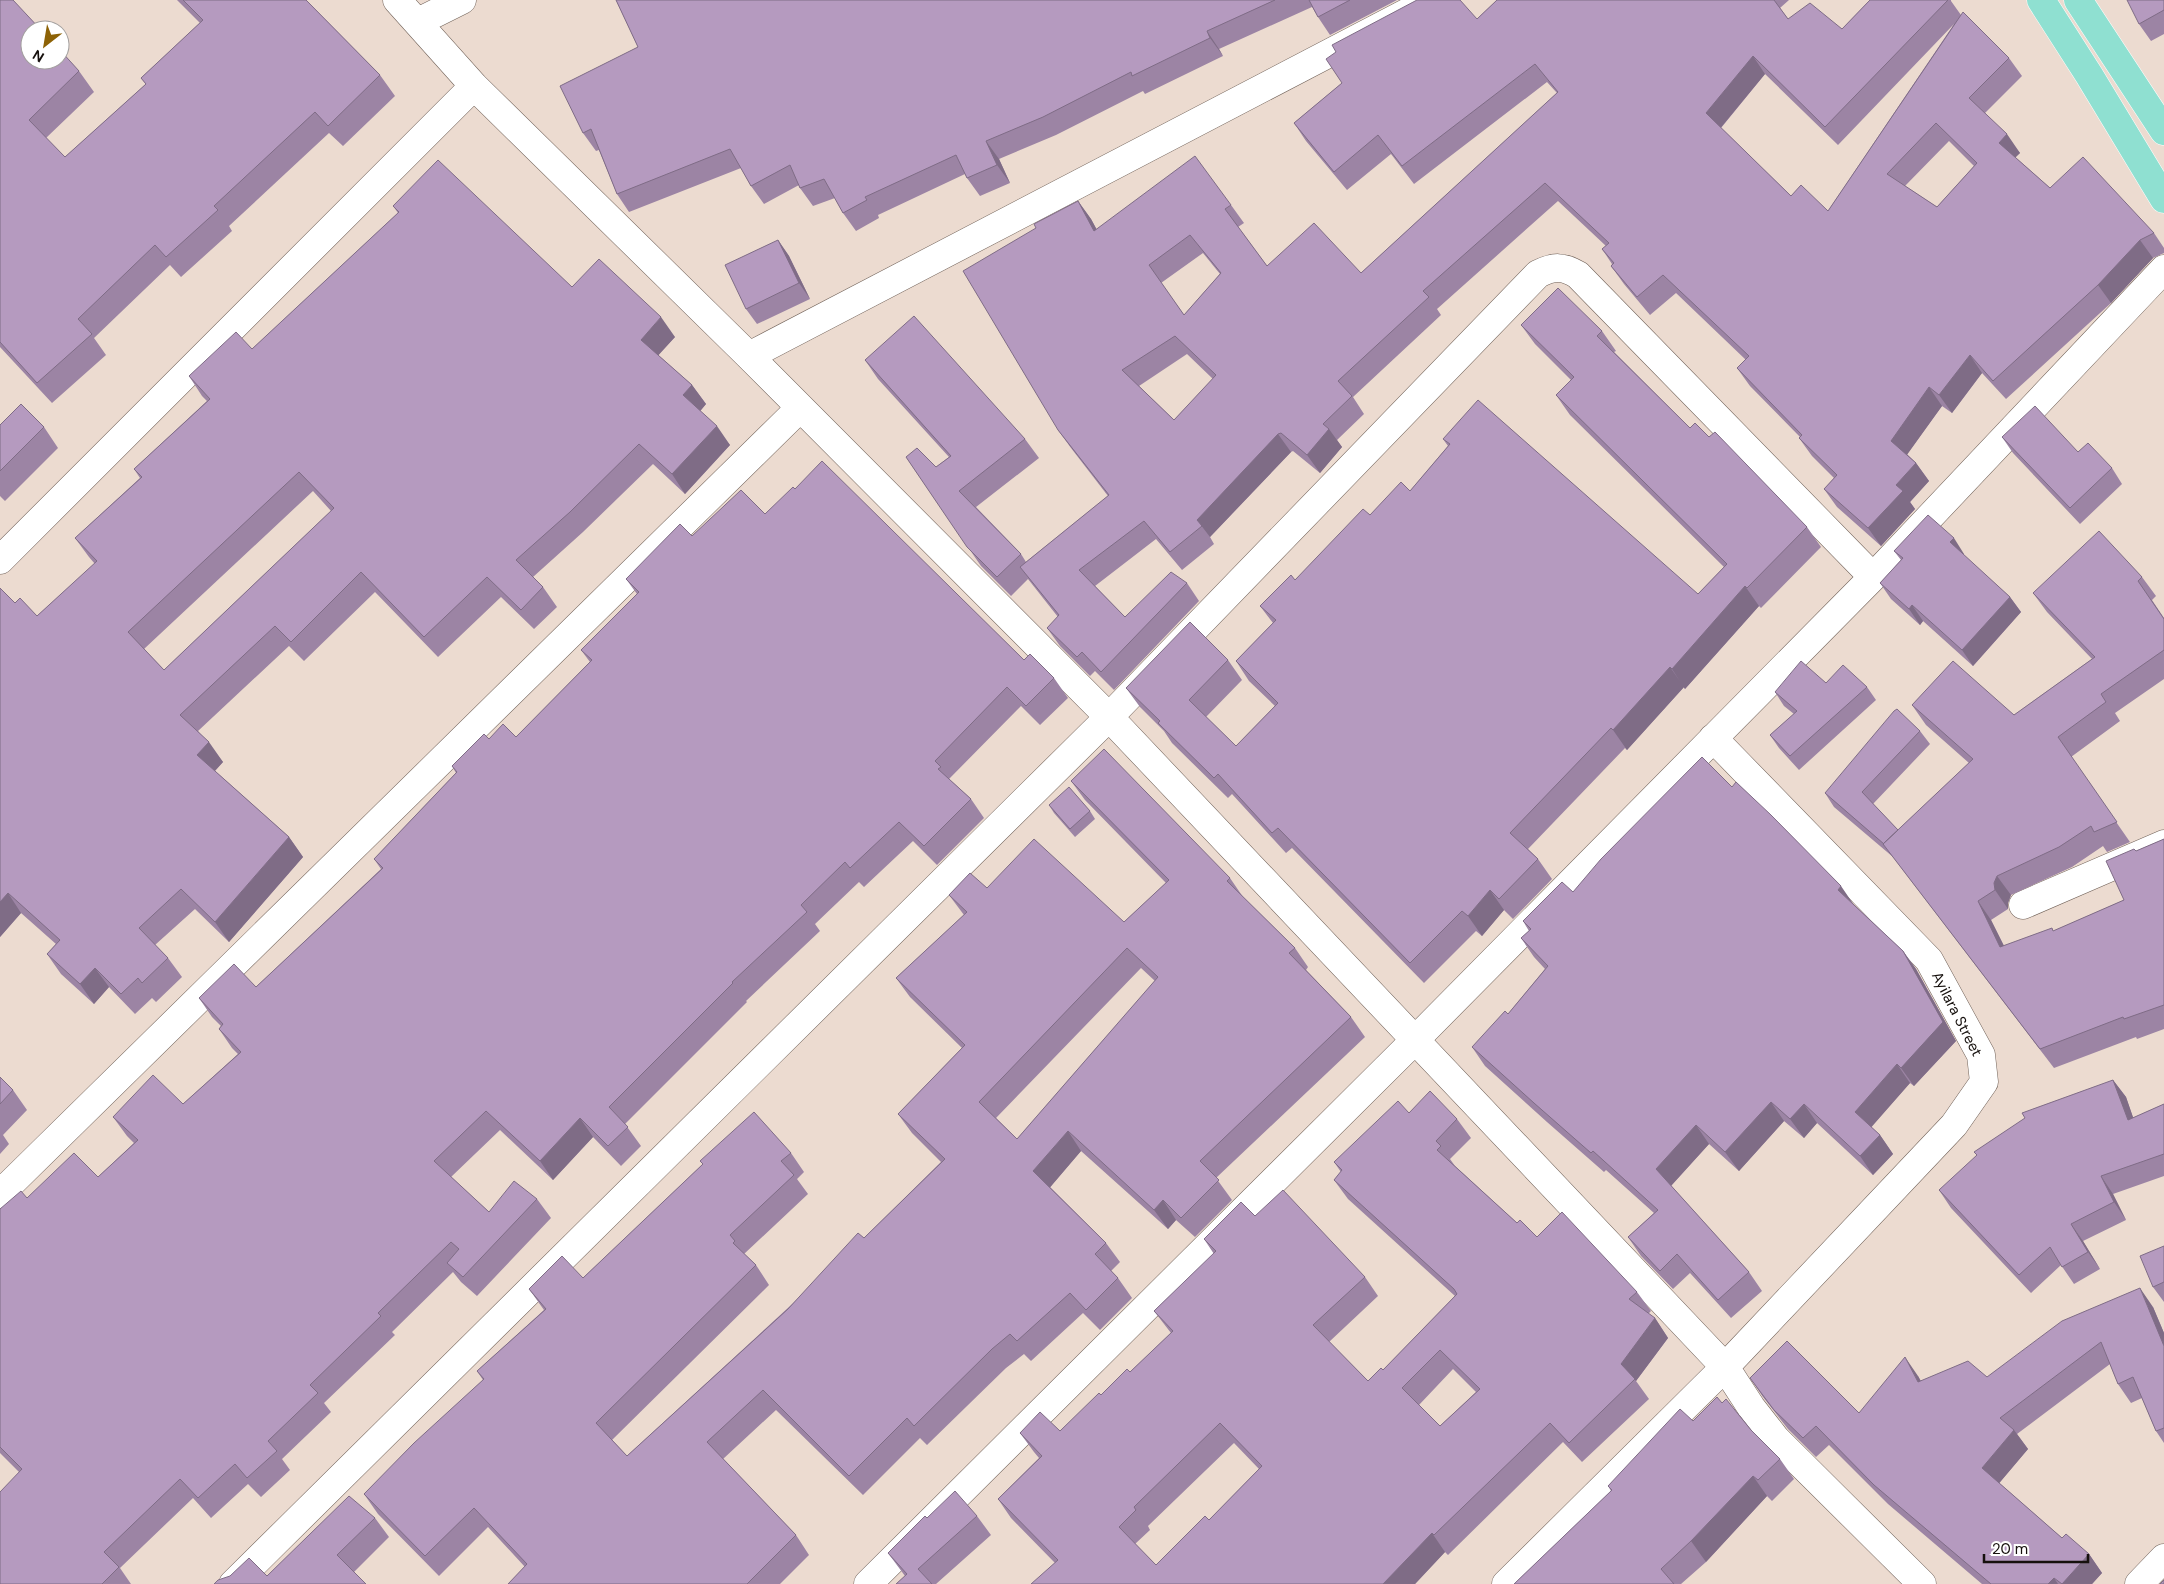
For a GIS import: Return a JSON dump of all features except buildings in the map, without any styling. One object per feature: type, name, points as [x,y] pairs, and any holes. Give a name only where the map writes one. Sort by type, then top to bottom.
[{"type":"main road","points":[[2041,0],[2164,199]]},
{"type":"main road","points":[[2078,0],[2164,131]]},
{"type":"street","points":[[397,0],[474,86],[749,356],[1108,717],[1726,1367],[1751,1407],[1776,1439],[1922,1584]]},
{"type":"street","points":[[418,22],[462,0]]},
{"type":"street","points":[[749,356],[1431,0]]},
{"type":"street","points":[[0,560],[474,86]]},
{"type":"street","points":[[233,1584],[1108,717],[1538,274],[1550,268],[1564,267],[1578,275],[1873,578]]},
{"type":"street","points":[[868,1584],[1414,1041],[1873,578],[2164,269]]},
{"type":"street","points":[[0,1194],[800,408]]},
{"type":"street","name":"Ayilara Street","points":[[1506,1584],[1726,1367],[1954,1125],[1984,1082],[1981,1055],[1929,960],[1713,738]]},
{"type":"street","points":[[2023,905],[2164,844]]},
{"type":"street","points":[[2139,1584],[2164,1558]]}]
